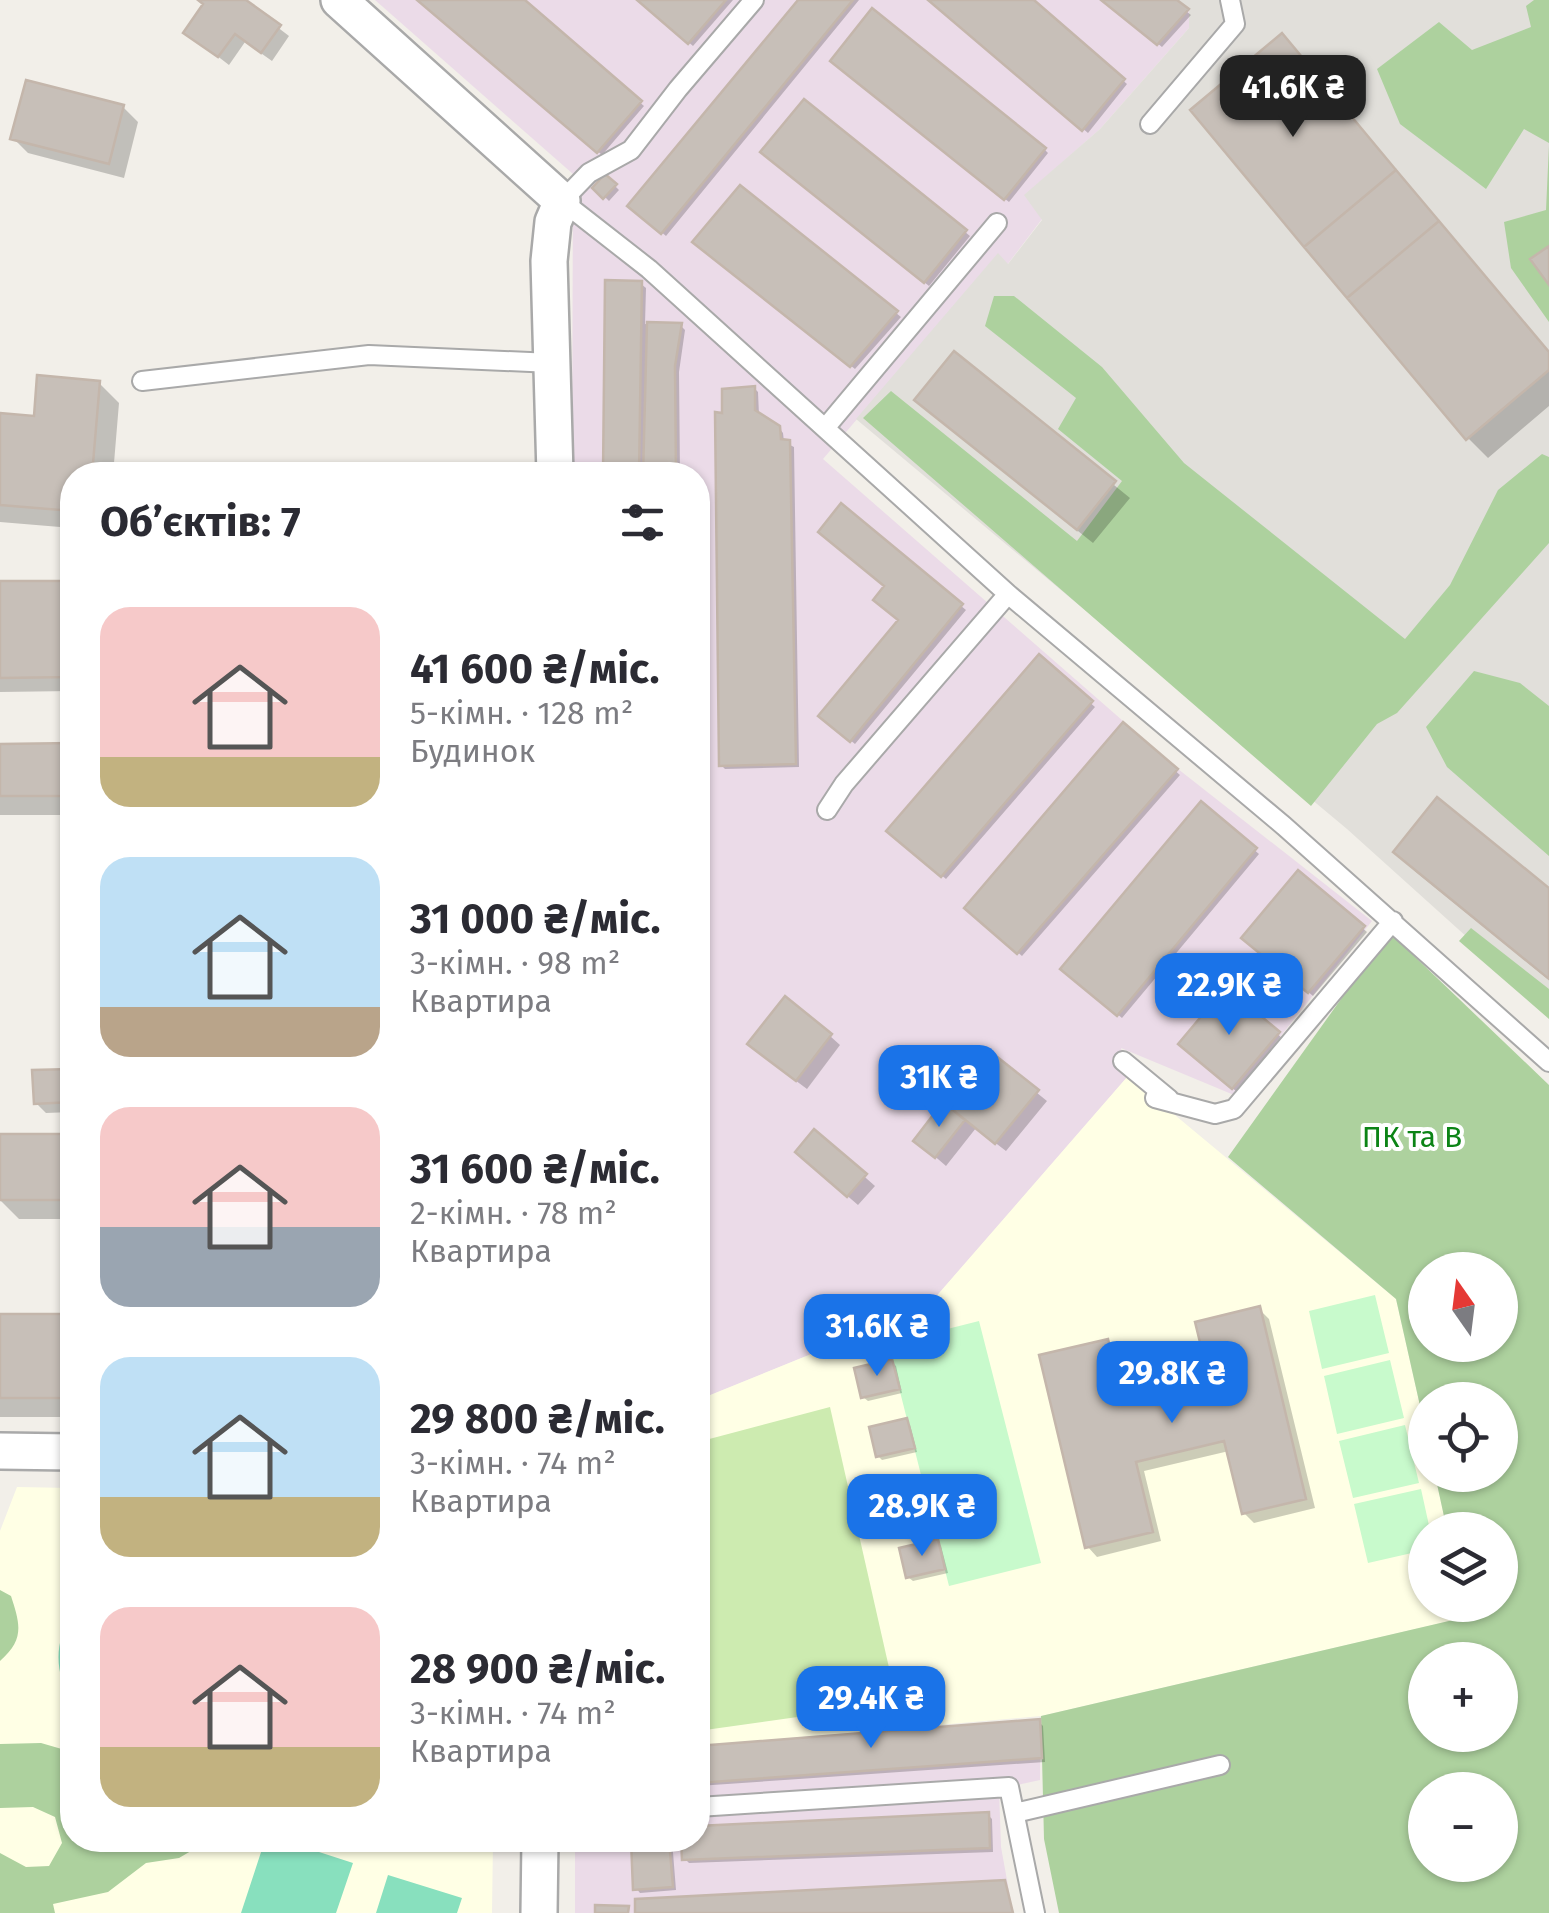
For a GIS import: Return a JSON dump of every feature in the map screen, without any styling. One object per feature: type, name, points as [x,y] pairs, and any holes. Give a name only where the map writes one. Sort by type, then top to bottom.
[{"type":"street","points":[[338,0],[562,200],[553,222],[549,261],[555,462]]},
{"type":"street","points":[[0,1451],[60,1452]]},
{"type":"street","points":[[540,1852],[540,1913]]},
{"type":"lane","points":[[754,0],[631,150],[588,173],[562,200],[649,269],[1008,594],[1393,921],[1549,1062]]},
{"type":"lane","points":[[1150,124],[1235,24],[1230,0]]},
{"type":"lane","points":[[826,427],[997,223]]},
{"type":"lane","points":[[142,381],[369,355],[552,363]]},
{"type":"lane","points":[[827,810],[844,784],[1008,594]]},
{"type":"lane","points":[[1123,1061],[1164,1100],[1214,1114],[1234,1110],[1393,921]]},
{"type":"lane","points":[[1015,1812],[1220,1765]]},
{"type":"lane","points":[[710,1806],[1009,1786],[1035,1913]]},
{"type":"shaded area","points":[[375,0],[1177,0],[1189,9],[1189,28],[1100,129],[1025,195],[1042,219],[1007,265],[998,254],[823,459],[1178,769],[1372,921],[1234,1095],[1121,1048],[1128,1076],[927,1307],[710,1395],[710,462],[572,462],[573,174]]},
{"type":"shaded area","points":[[1177,0],[1549,0],[1549,1011],[1347,829],[856,419],[998,253],[1008,264],[1042,220],[1024,195],[1100,129],[1189,28],[1189,10]]},
{"type":"shaded area","points":[[1128,1076],[1396,1299],[1415,1382],[1408,1382],[1408,1492],[1439,1492],[1443,1512],[1408,1512],[1408,1622],[1445,1622],[1041,1716],[710,1745],[710,1395],[927,1307]]},
{"type":"shaded area","points":[[17,1487],[60,1488],[60,1852],[493,1852],[492,1913],[0,1913],[0,1531]]},
{"type":"shaded area","points":[[1040,1719],[1040,1780],[999,1789],[1001,1847],[1013,1913],[575,1913],[575,1852],[710,1852],[710,1745]]},
{"type":"green space","points":[[1534,0],[1549,0],[1549,143],[1524,129],[1486,189],[1400,124],[1377,69],[1439,22],[1472,50],[1531,27],[1526,6]]},
{"type":"green space","points":[[1549,145],[1549,246],[1531,259],[1549,285],[1549,322],[1511,268],[1504,222],[1546,210]]},
{"type":"green space","points":[[994,296],[1014,296],[1102,367],[1184,463],[1405,639],[1450,585],[1498,490],[1542,454],[1549,457],[1549,543],[1397,713],[1377,724],[1311,806],[863,418],[891,391],[1077,541],[1122,481],[1058,429],[1076,398],[985,326]]},
{"type":"green space","points":[[1474,671],[1520,683],[1549,706],[1549,856],[1447,767],[1426,727]]},
{"type":"green space","points":[[1471,928],[1549,989],[1549,1019],[1459,941]]},
{"type":"green space","name":"ПК та В","points":[[1389,932],[1549,1085],[1549,1913],[1059,1913],[1044,1839],[1041,1716],[1445,1622],[1518,1622],[1518,1512],[1443,1512],[1439,1492],[1518,1492],[1518,1382],[1415,1382],[1410,1362],[1518,1362],[1518,1252],[1408,1252],[1408,1352],[1396,1299],[1228,1157]]},
{"type":"green space","points":[[1375,1295],[1389,1353],[1322,1369],[1309,1311]]},
{"type":"green space","points":[[979,1321],[1041,1563],[949,1586],[888,1344]]},
{"type":"green space","points":[[1390,1360],[1404,1418],[1337,1434],[1324,1376]]},
{"type":"green space","points":[[830,1407],[897,1703],[710,1729],[710,1439]]},
{"type":"green space","points":[[1405,1425],[1408,1486],[1353,1498],[1339,1441]]},
{"type":"green space","points":[[1422,1492],[1426,1512],[1408,1512],[1408,1554],[1368,1563],[1354,1504]]},
{"type":"green space","points":[[0,1590],[11,1596],[18,1631],[14,1646],[0,1661]]},
{"type":"green space","points":[[41,1743],[60,1749],[60,1836],[55,1817],[33,1807],[0,1808],[0,1744]]},
{"type":"green space","points":[[60,1847],[60,1852],[189,1852],[179,1858],[146,1863],[108,1892],[53,1904],[55,1913],[0,1913],[0,1853],[26,1867],[49,1866]]},
{"type":"green space","points":[[261,1852],[319,1852],[353,1863],[336,1913],[241,1913]]},
{"type":"green space","points":[[388,1875],[462,1898],[457,1913],[376,1913]]},
{"type":"building","points":[[198,0],[246,0],[281,25],[261,53],[235,34],[218,57],[183,33],[203,4]]},
{"type":"building","points":[[417,0],[525,0],[642,101],[597,153]]},
{"type":"building","points":[[637,0],[726,0],[688,44]]},
{"type":"building","points":[[798,0],[853,0],[661,234],[627,206]]},
{"type":"building","points":[[928,0],[1034,0],[1125,79],[1082,131]]},
{"type":"building","points":[[1101,0],[1177,0],[1189,9],[1157,45]]},
{"type":"building","points":[[872,8],[1046,148],[1004,200],[830,61]]},
{"type":"building","points":[[1282,33],[1396,170],[1304,247],[1190,110]]},
{"type":"building","points":[[26,80],[124,105],[109,164],[10,139]]},
{"type":"building","points":[[804,99],[967,230],[924,283],[760,152]]},
{"type":"building","points":[[1396,170],[1439,221],[1347,298],[1304,247]]},
{"type":"building","points":[[605,174],[617,184],[603,199],[592,188]]},
{"type":"building","points":[[740,185],[898,311],[850,367],[692,242]]},
{"type":"building","points":[[1439,221],[1549,352],[1549,370],[1466,440],[1347,298]]},
{"type":"building","points":[[1549,246],[1549,285],[1530,259]]},
{"type":"building","points":[[605,280],[642,281],[639,462],[603,462]]},
{"type":"building","points":[[647,322],[682,323],[675,366],[676,462],[643,462]]},
{"type":"building","points":[[954,351],[1116,481],[1077,530],[914,400]]},
{"type":"building","points":[[37,375],[100,381],[93,462],[60,462],[60,510],[0,505],[0,413],[34,416]]},
{"type":"building","points":[[755,386],[755,410],[780,426],[781,439],[790,440],[796,764],[719,766],[715,412],[722,413],[722,389]]},
{"type":"building","points":[[841,503],[963,604],[850,742],[818,716],[898,620],[873,600],[884,586],[818,532]]},
{"type":"building","points":[[0,581],[60,581],[60,677],[0,678]]},
{"type":"building","points":[[1039,654],[1093,701],[941,877],[886,831]]},
{"type":"building","points":[[1123,722],[1178,769],[1017,954],[964,908]]},
{"type":"building","points":[[60,743],[60,796],[0,796],[0,744]]},
{"type":"building","points":[[1437,797],[1549,888],[1549,979],[1393,852]]},
{"type":"building","points":[[1201,801],[1257,848],[1117,1016],[1060,969]]},
{"type":"building","points":[[1298,870],[1365,926],[1308,993],[1241,938]]},
{"type":"building","points":[[1226,987],[1280,1032],[1232,1089],[1178,1044]]},
{"type":"building","points":[[785,996],[832,1034],[796,1081],[747,1044]]},
{"type":"building","points":[[986,1048],[1039,1090],[995,1144],[943,1102]]},
{"type":"building","points":[[60,1069],[60,1103],[34,1104],[32,1070]]},
{"type":"building","points":[[943,1102],[965,1120],[935,1158],[913,1141]]},
{"type":"building","points":[[814,1129],[867,1174],[847,1197],[795,1152]]},
{"type":"building","points":[[0,1134],[60,1134],[60,1200],[0,1200]]},
{"type":"building","points":[[1260,1306],[1306,1499],[1242,1514],[1224,1441],[1136,1462],[1153,1532],[1085,1548],[1039,1355],[1108,1339],[1123,1404],[1210,1383],[1195,1322]]},
{"type":"building","points":[[0,1314],[60,1314],[60,1398],[0,1398]]},
{"type":"building","points":[[892,1359],[900,1389],[861,1398],[854,1368]]},
{"type":"building","points":[[907,1418],[915,1448],[876,1457],[869,1427]]},
{"type":"building","points":[[923,1481],[930,1509],[891,1518],[884,1489]]},
{"type":"building","points":[[938,1539],[945,1569],[906,1578],[899,1548]]},
{"type":"building","points":[[1040,1719],[1042,1758],[710,1782],[710,1745]]},
{"type":"building","points":[[989,1812],[990,1848],[682,1860],[682,1852],[710,1852],[710,1825]]},
{"type":"building","points":[[631,1852],[670,1852],[673,1887],[633,1890]]},
{"type":"building","points":[[1005,1880],[1013,1913],[635,1913],[635,1899]]},
{"type":"building","points":[[595,1905],[629,1906],[628,1913],[595,1913]]}]
